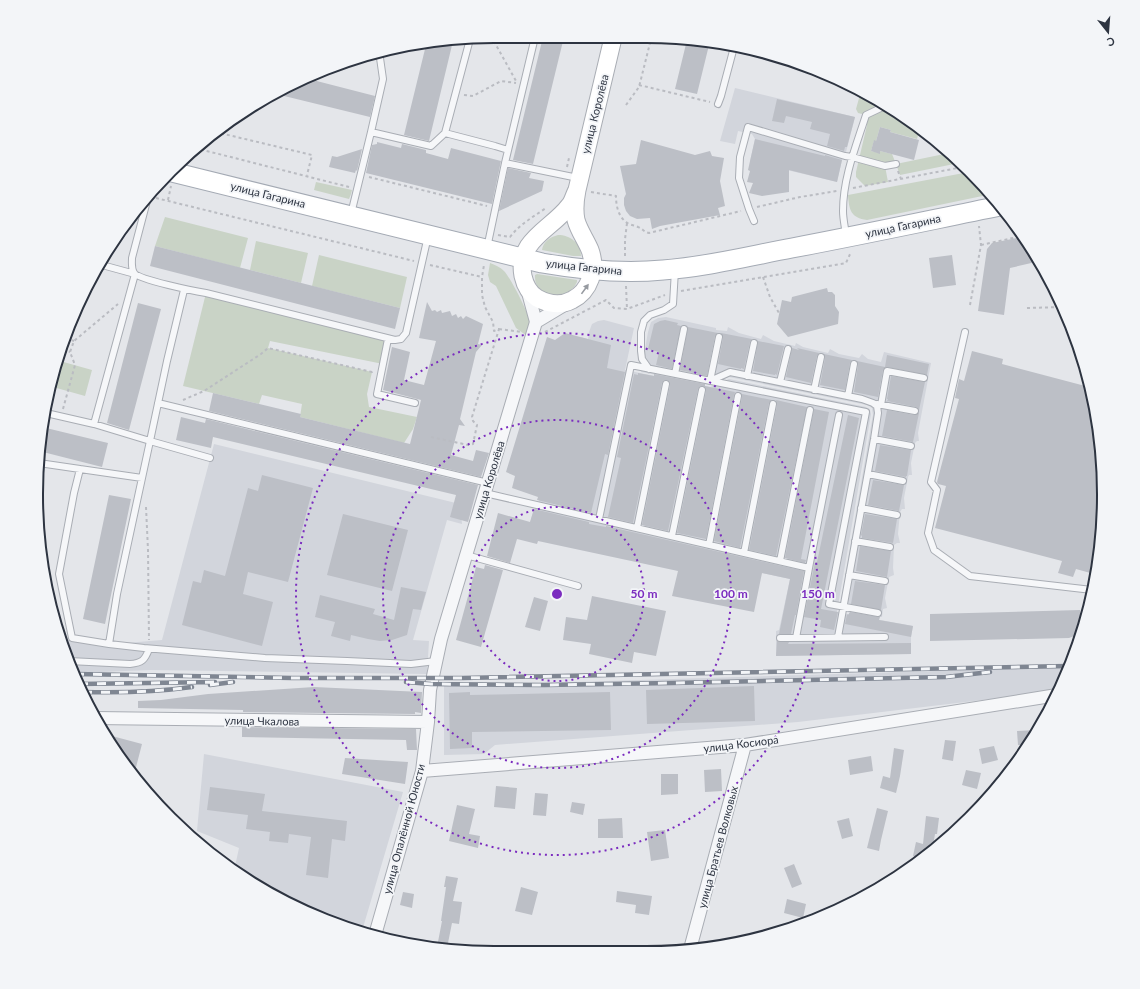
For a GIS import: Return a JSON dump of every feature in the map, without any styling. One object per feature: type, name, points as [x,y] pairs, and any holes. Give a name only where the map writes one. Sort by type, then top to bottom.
[{"type":"main road","name":"улица Королёва","points":[[578,184],[612,43]]},
{"type":"main road","name":"улица Гагарина","points":[[177,173],[428,235],[488,241],[524,258],[570,267],[637,272],[675,269],[849,245],[994,208]]},
{"type":"main road","points":[[578,184],[575,202],[576,218],[591,252],[592,269],[590,280],[582,293],[569,302],[554,304],[534,296],[526,286],[522,272],[524,258],[531,242],[560,217],[570,205],[578,184]]},
{"type":"main road","points":[[541,232],[549,228],[568,228],[585,239]]},
{"type":"street","points":[[526,286],[536,322],[569,302]]},
{"type":"street","name":"улица Королёва","points":[[436,661],[441,639],[536,322]]},
{"type":"street","name":"улица Опалённой Юности","points":[[376,930],[422,771],[430,690],[436,661]]},
{"type":"street","name":"улица Косиора","points":[[422,771],[745,745],[1049,696]]},
{"type":"street","name":"улица Чкалова","points":[[104,721],[428,722]]},
{"type":"street","name":"улица Братьев Волковых","points":[[692,943],[745,745]]},
{"type":"lane","points":[[488,241],[534,43]]},
{"type":"lane","points":[[372,132],[431,146],[445,133],[469,44]]},
{"type":"lane","points":[[718,104],[733,52]]},
{"type":"lane","points":[[351,216],[372,132],[383,79],[380,58]]},
{"type":"lane","points":[[849,245],[843,212],[844,190],[852,156],[866,115],[880,109]]},
{"type":"lane","points":[[754,221],[739,178],[740,157],[748,127],[845,156],[852,156],[885,166],[896,164]]},
{"type":"lane","points":[[445,133],[508,150]]},
{"type":"lane","points":[[505,163],[578,184]]},
{"type":"lane","points":[[94,424],[135,274],[132,268],[132,258],[145,209]]},
{"type":"lane","points":[[105,266],[184,290],[206,293],[395,340],[401,339],[406,333],[428,235]]},
{"type":"lane","points":[[649,369],[642,359],[641,332],[644,321],[650,315],[664,310],[673,304],[675,269]]},
{"type":"lane","points":[[109,644],[117,594],[184,290]]},
{"type":"lane","points":[[675,374],[684,329]]},
{"type":"lane","points":[[965,332],[931,482],[937,490],[928,533],[934,550],[970,576],[1087,589]]},
{"type":"lane","points":[[710,381],[719,337]]},
{"type":"lane","points":[[388,339],[378,394],[415,403]]},
{"type":"lane","points":[[747,376],[754,343]]},
{"type":"lane","points":[[780,382],[788,349]]},
{"type":"lane","points":[[814,390],[821,357]]},
{"type":"lane","points":[[848,396],[854,364]]},
{"type":"lane","points":[[599,519],[631,365],[866,412],[829,604],[878,613]]},
{"type":"lane","points":[[881,405],[887,371],[924,378]]},
{"type":"lane","points":[[710,381],[730,372],[915,411]]},
{"type":"lane","points":[[638,528],[666,384]]},
{"type":"lane","points":[[672,536],[702,390]]},
{"type":"lane","points":[[709,545],[738,396]]},
{"type":"lane","points":[[158,403],[487,488],[599,519],[809,568]]},
{"type":"lane","points":[[838,637],[874,439],[878,410],[873,403]]},
{"type":"lane","points":[[744,553],[773,404]]},
{"type":"lane","points":[[780,561],[810,410]]},
{"type":"lane","points":[[51,414],[94,424],[210,458]]},
{"type":"lane","points":[[796,638],[839,415]]},
{"type":"lane","points":[[874,439],[911,446]]},
{"type":"lane","points":[[44,464],[142,478]]},
{"type":"lane","points":[[80,468],[59,574],[72,638],[109,644],[264,658],[347,660],[411,664],[436,661]]},
{"type":"lane","points":[[868,474],[904,481]]},
{"type":"lane","points":[[861,508],[897,515]]},
{"type":"lane","points":[[855,541],[890,547]]},
{"type":"lane","points":[[466,556],[578,586]]},
{"type":"lane","points":[[849,575],[885,581]]},
{"type":"lane","points":[[780,638],[885,636]]},
{"type":"lane","points":[[75,661],[130,664],[138,663],[145,658],[149,648]]},
{"type":"path","points":[[455,95],[473,96],[501,81],[517,83],[495,43]]},
{"type":"path","points":[[626,105],[639,87],[650,43]]},
{"type":"path","points":[[639,85],[718,104]]},
{"type":"path","points":[[223,134],[312,155],[307,176]]},
{"type":"path","points":[[203,150],[358,189]]},
{"type":"path","points":[[361,175],[496,208]]},
{"type":"path","points":[[155,197],[482,277],[482,295],[494,331],[499,329],[540,335],[606,300],[614,308],[627,309],[673,292],[846,263],[849,245]]},
{"type":"path","points":[[488,241],[510,237],[517,228],[548,206]]},
{"type":"path","points":[[970,305],[981,245],[979,223]]},
{"type":"path","points":[[981,245],[1016,237]]},
{"type":"path","points":[[763,277],[770,297],[779,313]]},
{"type":"path","points":[[61,417],[75,366],[70,352],[74,341],[130,294]]},
{"type":"path","points":[[1027,308],[1056,307]]},
{"type":"path","points":[[431,437],[468,445],[473,444],[477,425],[472,417],[499,329]]},
{"type":"path","points":[[169,406],[204,391],[268,348],[372,372],[373,367]]},
{"type":"path","points":[[145,500],[148,550],[147,597],[149,648]]},
{"type":"shaded area","points":[[735,88],[855,117],[837,182],[750,161],[755,139],[752,134],[738,131],[735,144],[720,141]]},
{"type":"shaded area","points":[[859,97],[871,103],[918,135],[917,139],[890,132],[891,130],[880,127],[871,151],[879,153],[880,151],[892,154],[896,164],[885,166],[888,182],[865,186],[856,177],[867,125],[866,115],[858,113],[856,109]]},
{"type":"shaded area","points":[[942,154],[953,164],[900,175],[896,164]]},
{"type":"shaded area","points":[[963,173],[984,196],[867,220],[854,215],[850,209],[848,195]]},
{"type":"shaded area","points":[[316,182],[352,190],[349,199],[314,190]]},
{"type":"shaded area","points":[[165,217],[248,238],[240,268],[155,246]]},
{"type":"shaded area","points":[[558,235],[571,238],[579,247],[581,256],[573,256],[542,250],[547,240]]},
{"type":"shaded area","points":[[256,241],[308,253],[301,283],[250,270]]},
{"type":"shaded area","points":[[319,255],[407,277],[400,308],[312,286]]},
{"type":"shaded area","points":[[490,263],[504,271],[519,296],[529,319],[530,325],[527,336],[516,328],[496,286],[490,282],[488,275]]},
{"type":"shaded area","points":[[537,274],[577,280],[577,282],[573,288],[566,293],[552,295],[539,289],[536,283],[535,275]]},
{"type":"shaded area","points":[[206,293],[388,339],[383,364],[270,341],[268,348],[372,372],[367,394],[369,407],[417,417],[413,429],[404,443],[300,417],[302,404],[262,395],[259,404],[183,386]]},
{"type":"shaded area","points":[[666,317],[716,328],[716,330],[727,331],[728,327],[739,333],[761,339],[763,335],[774,341],[795,346],[796,343],[803,347],[828,353],[830,349],[839,354],[859,358],[862,354],[868,359],[881,362],[884,352],[931,363],[918,433],[919,441],[915,443],[911,463],[912,475],[909,475],[908,477],[904,498],[905,509],[902,509],[900,512],[898,534],[900,543],[894,545],[894,575],[889,577],[885,598],[887,608],[883,609],[882,617],[839,611],[873,415],[872,408],[867,405],[729,377],[710,385],[641,372],[651,322],[658,318]]},
{"type":"shaded area","points":[[604,320],[634,328],[625,370],[710,387],[729,379],[866,407],[870,410],[871,414],[837,612],[913,626],[911,637],[911,654],[776,656],[776,631],[779,630],[790,579],[530,523],[533,512],[540,499],[580,337],[588,339],[592,324]]},
{"type":"shaded area","points":[[63,362],[92,370],[85,396],[56,388]]},
{"type":"shaded area","points":[[214,444],[460,504],[462,524],[447,520],[413,640],[429,641],[427,674],[151,670],[80,673],[67,640],[114,644],[162,640]]},
{"type":"shaded area","points":[[1063,667],[1051,692],[798,722],[495,745],[484,754],[444,755],[444,686]]},
{"type":"shaded area","points":[[204,754],[403,792],[363,926],[322,912],[269,886],[236,864],[239,848],[197,831]]},
{"type":"building","points":[[542,43],[563,43],[533,164],[513,160]]},
{"type":"building","points":[[452,45],[429,141],[404,135],[425,49]]},
{"type":"building","points":[[686,45],[708,48],[697,94],[675,89]]},
{"type":"building","points":[[315,81],[375,96],[370,117],[283,96]]},
{"type":"building","points":[[777,99],[855,117],[847,147],[845,147],[844,151],[827,146],[830,134],[810,129],[812,122],[786,116],[784,123],[772,121]]},
{"type":"building","points":[[880,127],[891,130],[890,132],[919,140],[914,160],[880,151],[880,154],[871,151]]},
{"type":"building","points":[[755,139],[842,160],[837,182],[789,170],[789,192],[762,196],[749,193],[753,183],[747,182],[750,171],[748,170]]},
{"type":"building","points":[[641,140],[695,155],[710,151],[712,156],[724,158],[720,181],[725,206],[718,208],[720,215],[660,226],[652,229],[650,218],[637,219],[630,216],[624,205],[624,198],[626,194],[620,166],[636,164]]},
{"type":"building","points":[[377,142],[401,148],[402,144],[426,150],[426,153],[448,159],[451,148],[501,161],[492,204],[366,173],[372,145],[377,144]]},
{"type":"building","points":[[362,149],[357,171],[356,170],[355,173],[329,167],[332,156],[337,157]]},
{"type":"building","points":[[508,168],[531,173],[529,178],[544,181],[542,191],[499,211]]},
{"type":"building","points":[[1017,238],[1033,263],[1010,268],[1004,315],[978,311],[987,249],[992,243]]},
{"type":"building","points":[[155,246],[400,308],[395,329],[150,266]]},
{"type":"building","points":[[952,255],[956,285],[933,288],[929,258]]},
{"type":"building","points":[[827,288],[828,292],[832,292],[835,295],[835,306],[839,312],[838,324],[788,337],[777,324],[782,300],[791,302],[792,297]]},
{"type":"building","points":[[427,302],[432,311],[435,310],[437,312],[441,310],[442,313],[450,311],[452,316],[456,314],[458,318],[461,316],[463,319],[466,316],[483,324],[478,344],[482,345],[476,352],[460,419],[465,426],[459,425],[451,455],[473,461],[476,450],[489,453],[481,477],[209,411],[213,393],[301,414],[300,417],[410,444],[421,400],[383,390],[392,347],[410,352],[404,380],[424,385],[436,341],[419,338]]},
{"type":"building","points":[[138,303],[161,309],[129,430],[107,423]]},
{"type":"building","points":[[665,320],[678,323],[677,325],[681,326],[672,369],[656,365],[659,352],[648,349],[654,324]]},
{"type":"building","points":[[688,327],[718,333],[715,336],[707,376],[680,370]]},
{"type":"building","points":[[565,333],[611,345],[607,368],[625,372],[608,455],[605,454],[591,513],[537,500],[538,497],[512,488],[515,476],[506,472],[547,337],[555,340]]},
{"type":"building","points":[[721,333],[752,339],[744,369],[718,364],[723,338]]},
{"type":"building","points":[[758,341],[784,346],[777,375],[753,371]]},
{"type":"building","points":[[792,348],[819,353],[811,383],[786,377]]},
{"type":"building","points":[[972,351],[1003,359],[1002,364],[1084,386],[1093,436],[1097,494],[1096,524],[1090,573],[1076,569],[1073,577],[1058,573],[1062,561],[935,528],[946,486],[938,484],[937,482],[959,399],[955,398],[959,379],[964,381]]},
{"type":"building","points":[[824,354],[852,360],[850,363],[845,390],[820,385],[825,358]]},
{"type":"building","points":[[887,355],[929,364],[927,375],[886,367],[883,370],[878,397],[854,392],[858,365],[857,361],[885,367]]},
{"type":"building","points":[[638,373],[654,376],[654,374],[705,384],[705,386],[735,392],[706,539],[677,533],[706,391],[706,388],[703,386],[700,386],[698,389],[668,531],[642,525],[670,385],[670,382],[667,380],[664,380],[662,383],[633,523],[608,517],[621,458],[617,457],[634,374],[638,375]]},
{"type":"building","points":[[891,376],[925,382],[919,410],[916,407],[887,401]]},
{"type":"building","points":[[742,394],[772,400],[769,403],[740,548],[714,541]]},
{"type":"building","points":[[776,400],[807,407],[776,556],[749,550],[777,405]]},
{"type":"building","points":[[814,409],[829,412],[801,559],[806,560],[805,563],[785,558]]},
{"type":"building","points":[[887,410],[914,415],[919,413],[913,442],[882,436]]},
{"type":"building","points":[[848,415],[859,418],[821,609],[838,612],[834,630],[820,627],[821,620],[804,617]]},
{"type":"building","points":[[181,417],[205,423],[206,419],[478,485],[468,522],[450,517],[456,495],[213,437],[211,448],[176,440]]},
{"type":"building","points":[[48,429],[108,443],[102,467],[45,453]]},
{"type":"building","points":[[880,445],[911,450],[906,477],[875,471]]},
{"type":"building","points":[[262,475],[313,488],[288,582],[248,572],[243,594],[273,602],[262,646],[182,625],[193,581],[201,583],[204,570],[225,576],[248,488],[258,491]]},
{"type":"building","points":[[873,480],[904,485],[899,511],[868,505]]},
{"type":"building","points":[[109,495],[131,499],[105,624],[83,619]]},
{"type":"building","points":[[534,509],[589,522],[589,524],[606,526],[804,571],[791,634],[779,634],[790,579],[762,573],[754,612],[672,596],[678,571],[538,541],[537,544],[517,539],[510,563],[487,556],[498,513],[530,522]]},
{"type":"building","points":[[343,514],[408,530],[392,591],[327,575]]},
{"type":"building","points":[[865,514],[897,519],[893,543],[862,538],[861,535]]},
{"type":"building","points":[[860,546],[891,551],[887,577],[856,571]]},
{"type":"building","points":[[485,565],[503,570],[481,647],[456,640],[476,567],[484,569]]},
{"type":"building","points":[[855,581],[885,585],[881,610],[851,604]]},
{"type":"building","points":[[401,587],[426,592],[421,610],[413,609],[407,635],[392,640],[380,641],[351,635],[350,641],[331,636],[335,622],[315,617],[320,595],[375,609],[373,614],[394,620]]},
{"type":"building","points":[[592,596],[666,611],[656,656],[634,652],[632,663],[589,654],[591,644],[563,640],[566,617],[587,620]]},
{"type":"building","points":[[534,597],[548,601],[540,631],[525,627]]},
{"type":"building","points":[[1080,610],[1080,613],[1081,613],[1074,636],[1069,638],[930,641],[930,614]]},
{"type":"building","points":[[850,612],[880,617],[879,620],[913,626],[911,637],[845,624],[847,614],[848,615]]},
{"type":"building","points":[[777,641],[789,642],[788,644],[911,643],[911,654],[776,656]]},
{"type":"building","points":[[754,686],[755,721],[647,724],[646,690]]},
{"type":"building","points":[[314,687],[422,692],[421,713],[243,712],[243,710],[138,708],[138,701],[161,700],[208,694]]},
{"type":"building","points":[[470,692],[470,695],[610,692],[611,730],[472,732],[472,748],[450,749],[449,693]]},
{"type":"building","points":[[242,727],[416,729],[417,750],[407,750],[406,740],[242,737]]},
{"type":"building","points":[[1030,730],[1021,745],[1018,745],[1017,731]]},
{"type":"building","points":[[113,736],[142,744],[136,769]]},
{"type":"building","points":[[945,740],[956,741],[953,761],[942,759]]},
{"type":"building","points":[[994,746],[998,760],[982,764],[979,749]]},
{"type":"building","points":[[894,748],[904,750],[896,793],[880,788],[883,776],[890,778]]},
{"type":"building","points":[[871,756],[873,771],[850,775],[848,760]]},
{"type":"building","points":[[345,758],[408,762],[405,784],[342,774]]},
{"type":"building","points":[[721,769],[722,791],[705,792],[704,770]]},
{"type":"building","points":[[966,770],[981,773],[977,789],[962,785]]},
{"type":"building","points":[[661,774],[678,774],[678,794],[661,795]]},
{"type":"building","points":[[496,786],[517,788],[515,809],[494,807]]},
{"type":"building","points":[[210,787],[265,794],[262,811],[347,821],[345,841],[332,839],[328,878],[306,875],[311,837],[289,834],[288,843],[269,841],[270,832],[246,829],[248,815],[207,810]]},
{"type":"building","points":[[535,793],[548,794],[546,816],[533,815]]},
{"type":"building","points":[[572,802],[585,804],[583,815],[570,812]]},
{"type":"building","points":[[457,805],[475,809],[469,834],[480,836],[478,848],[449,841]]},
{"type":"building","points":[[877,808],[888,811],[879,851],[867,848]]},
{"type":"building","points":[[926,816],[939,818],[937,834],[935,834],[934,842],[915,856],[913,856],[916,842],[923,844]]},
{"type":"building","points":[[622,818],[623,838],[598,838],[598,819]]},
{"type":"building","points":[[849,818],[853,836],[842,839],[837,821]]},
{"type":"building","points":[[665,830],[669,858],[651,861],[647,832]]},
{"type":"building","points":[[794,864],[802,884],[792,888],[784,868]]},
{"type":"building","points":[[446,876],[458,878],[453,901],[462,902],[459,924],[452,923],[448,943],[438,942],[446,887],[444,887]]},
{"type":"building","points":[[521,887],[538,892],[532,915],[515,911]]},
{"type":"building","points":[[617,891],[652,896],[649,915],[635,913],[636,905],[616,902]]},
{"type":"building","points":[[403,892],[414,894],[412,908],[400,905]]},
{"type":"building","points":[[787,899],[806,904],[803,918],[784,913]]},
{"type":"railway","points":[[80,674],[292,678],[463,678],[1063,666]]},
{"type":"railway","points":[[406,682],[431,684],[544,685],[672,683],[946,677],[990,672]]},
{"type":"railway","points":[[85,684],[215,682]]},
{"type":"railway","points":[[210,685],[233,682]]},
{"type":"railway","points":[[89,692],[138,692],[192,687]]}]
